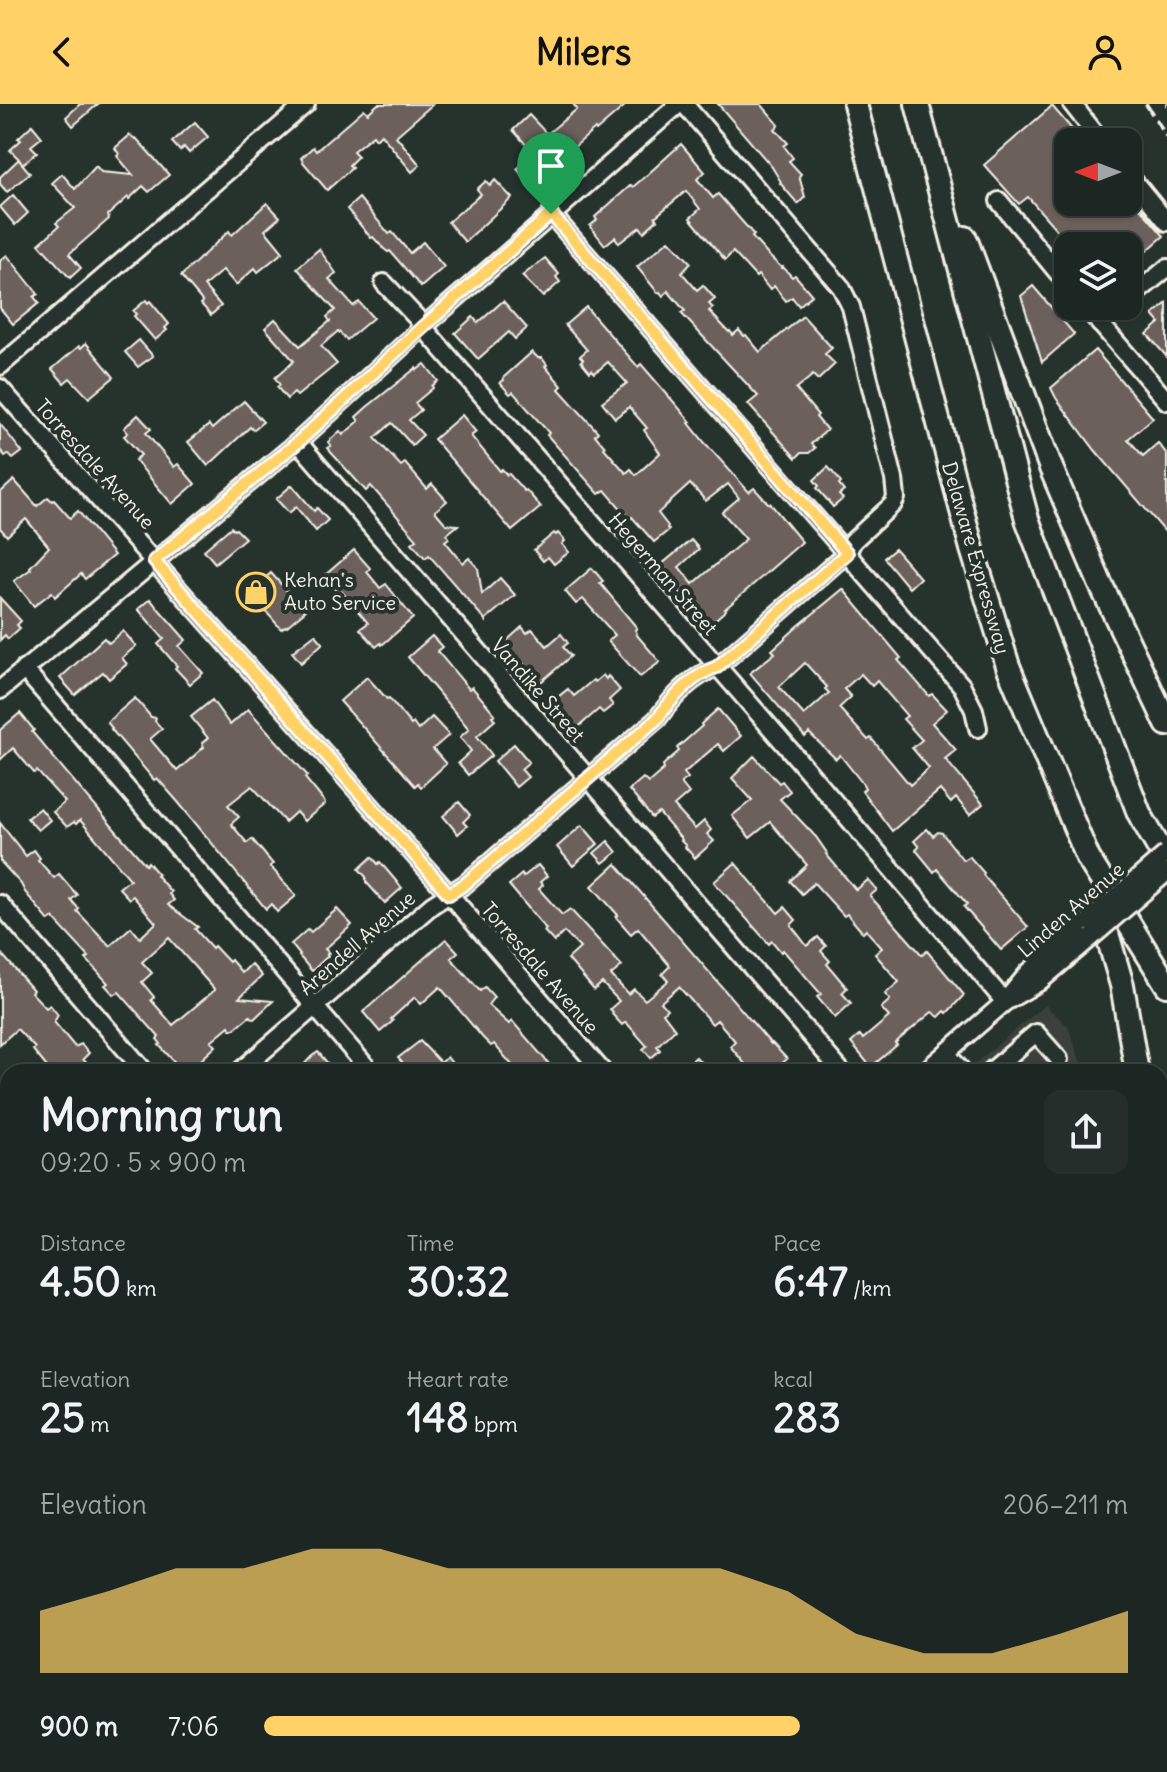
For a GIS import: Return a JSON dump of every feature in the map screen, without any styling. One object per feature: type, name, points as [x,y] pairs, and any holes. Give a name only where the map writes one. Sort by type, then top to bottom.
[{"type":"highway","name":"Delaware Expressway","points":[[855,104],[933,407],[1008,666],[1088,858],[1167,985]]},
{"type":"highway","points":[[918,107],[1051,468],[1100,583],[1165,715]]},
{"type":"highway","points":[[918,107],[1027,519],[1139,813],[1167,862]]},
{"type":"highway","points":[[1088,858],[1122,985],[1136,1064]]},
{"type":"street","points":[[0,690],[298,442],[551,214],[682,104]]},
{"type":"street","name":"Arendell Avenue","points":[[248,1064],[432,905],[465,884],[657,719],[669,702],[703,671],[717,667],[847,553],[853,541],[896,498],[894,479],[851,307],[841,287],[682,104]]},
{"type":"street","points":[[1072,104],[1091,128]]},
{"type":"street","points":[[0,366],[298,106]]},
{"type":"street","points":[[1142,191],[1167,222]]},
{"type":"street","points":[[999,201],[1054,268]]},
{"type":"street","points":[[551,214],[962,686],[974,710],[978,728]]},
{"type":"street","points":[[1142,289],[1167,268]]},
{"type":"street","name":"Hegerman Street","points":[[384,283],[1005,1002]]},
{"type":"street","points":[[1097,320],[1167,401]]},
{"type":"street","points":[[1100,324],[1105,320]]},
{"type":"street","name":"Torresdale Avenue","points":[[0,388],[596,1064]]},
{"type":"street","name":"Vandike Street","points":[[298,442],[835,1064]]},
{"type":"street","points":[[24,669],[364,1064]]},
{"type":"street","name":"Linden Avenue","points":[[933,1064],[1005,1002],[1039,982],[1167,853]]},
{"type":"street","name":"Linden Avenue","points":[[1090,929],[1167,872]]},
{"type":"street","points":[[0,904],[138,1064]]},
{"type":"street","points":[[999,1064],[1036,1033],[1059,1059]]},
{"type":"street","points":[[946,1053],[956,1064]]},
{"type":"shaded area","points":[[1045,1005],[1068,1026],[1081,1064],[975,1064]]},
{"type":"building","points":[[80,104],[98,104],[73,126],[66,117]]},
{"type":"building","points":[[378,104],[433,104],[396,136],[420,165],[412,172],[381,134],[376,139],[373,135],[353,151],[358,156],[349,165],[352,168],[327,190],[301,158],[313,147],[316,151],[364,109],[368,113]]},
{"type":"building","points":[[573,104],[627,104],[530,185],[517,169],[529,159],[524,152],[529,148],[513,130],[529,115],[547,134],[577,109]]},
{"type":"building","points":[[718,104],[761,104],[779,125],[775,129],[788,143],[784,146],[793,158],[789,161],[801,174],[805,197],[798,204],[780,183],[772,167]]},
{"type":"building","points":[[1052,106],[1071,128],[1054,128],[1054,216],[1142,216],[1142,210],[1164,236],[1142,255],[1142,232],[1059,232],[1028,197],[1019,204],[984,165]]},
{"type":"building","points":[[195,122],[208,137],[189,153],[184,147],[180,151],[172,142]]},
{"type":"building","points":[[32,125],[42,137],[31,146],[37,152],[23,164],[19,160],[30,173],[7,192],[0,184],[0,177],[19,159],[10,150]]},
{"type":"building","points":[[130,135],[169,175],[149,192],[143,186],[128,197],[108,215],[109,219],[69,254],[81,268],[70,278],[39,244],[59,226],[56,223],[75,208],[52,183],[62,174],[75,189],[96,166],[101,172],[133,175],[117,156],[119,154],[115,148]]},
{"type":"building","points":[[681,144],[705,172],[697,179],[713,198],[718,194],[768,255],[792,277],[795,275],[812,295],[799,306],[792,297],[786,301],[774,286],[770,290],[733,252],[725,260],[690,218],[700,209],[686,191],[655,217],[657,220],[644,232],[640,227],[619,243],[615,237],[605,245],[590,226],[597,220],[595,217]]},
{"type":"building","points":[[495,180],[512,198],[465,242],[448,222],[481,194],[477,189],[486,181],[490,186]]},
{"type":"building","points":[[13,195],[28,213],[15,225],[0,207]]},
{"type":"building","points":[[359,198],[389,234],[392,232],[410,253],[423,242],[444,267],[421,287],[390,251],[371,238],[347,209]]},
{"type":"building","points":[[267,203],[280,217],[265,230],[283,252],[258,272],[255,268],[236,285],[223,270],[204,286],[221,306],[211,315],[181,276],[229,231],[232,235]]},
{"type":"building","points":[[669,240],[691,263],[682,273],[697,290],[703,285],[715,299],[709,304],[713,308],[709,311],[733,335],[739,330],[760,352],[803,316],[832,348],[825,354],[835,364],[818,380],[813,375],[796,389],[827,430],[811,444],[815,448],[809,453],[801,453],[796,458],[748,404],[758,396],[681,313],[685,311],[668,291],[663,296],[658,293],[637,267]]},
{"type":"building","points":[[319,249],[336,273],[329,279],[353,306],[359,302],[373,318],[347,340],[338,331],[321,346],[337,364],[297,396],[294,393],[287,399],[277,387],[280,385],[275,378],[294,361],[265,328],[275,319],[300,346],[330,321],[327,317],[335,310],[297,268]]},
{"type":"building","points":[[7,255],[38,294],[34,297],[39,303],[13,324],[0,308],[0,261]]},
{"type":"building","points":[[545,258],[559,274],[556,277],[560,282],[543,297],[522,276]]},
{"type":"building","points":[[1033,286],[1054,311],[1054,320],[1062,320],[1074,334],[1042,362],[1021,296]]},
{"type":"building","points":[[146,300],[169,324],[165,328],[167,330],[155,340],[134,316],[133,311]]},
{"type":"building","points":[[503,301],[527,328],[515,339],[509,332],[478,359],[455,333],[473,317],[478,323]]},
{"type":"building","points":[[1167,303],[1167,357],[1147,334],[1160,323],[1153,315]]},
{"type":"building","points":[[586,307],[638,367],[641,364],[749,492],[754,488],[770,503],[802,542],[708,626],[690,607],[661,565],[691,540],[699,549],[679,567],[693,584],[746,539],[722,512],[739,498],[728,484],[706,501],[690,484],[658,513],[669,530],[654,542],[605,490],[599,494],[513,392],[510,394],[500,383],[532,352],[542,358],[562,386],[559,389],[598,432],[595,435],[604,448],[626,473],[631,469],[636,475],[660,453],[644,430],[647,428],[629,407],[615,418],[602,402],[627,383],[608,362],[595,373],[590,372],[581,361],[580,356],[587,350],[565,325]]},
{"type":"building","points":[[139,340],[153,356],[138,367],[125,352]]},
{"type":"building","points":[[86,343],[114,377],[89,398],[70,378],[64,383],[52,369]]},
{"type":"building","points":[[1095,350],[1153,418],[1128,439],[1143,456],[1158,443],[1167,454],[1167,534],[1095,450],[1051,388]]},
{"type":"building","points":[[425,364],[438,381],[415,403],[421,410],[409,420],[423,435],[412,445],[392,423],[375,438],[401,466],[405,463],[427,489],[432,484],[447,501],[435,511],[446,524],[458,525],[447,534],[449,538],[445,541],[463,563],[469,558],[478,568],[482,594],[500,578],[515,595],[486,621],[429,555],[425,558],[412,543],[417,539],[371,486],[366,491],[327,448],[331,446],[328,442],[340,431],[343,435],[359,421],[356,417],[367,407]]},
{"type":"building","points":[[244,401],[263,422],[253,430],[250,427],[208,466],[188,442],[209,425],[212,429]]},
{"type":"building","points":[[138,415],[151,429],[146,433],[174,467],[178,464],[195,484],[172,504],[135,460],[141,455],[124,436],[128,433],[124,428]]},
{"type":"building","points":[[462,415],[476,432],[471,436],[500,471],[502,469],[509,474],[541,507],[512,531],[434,439]]},
{"type":"building","points":[[0,424],[22,452],[13,459],[0,450]]},
{"type":"building","points":[[828,467],[844,491],[839,495],[843,499],[833,507],[814,480]]},
{"type":"building","points":[[14,480],[37,506],[48,497],[70,518],[78,511],[114,555],[85,579],[81,574],[55,597],[52,592],[34,606],[14,581],[31,569],[49,547],[26,519],[7,536],[0,528],[0,493]]},
{"type":"building","points":[[292,485],[314,511],[317,508],[328,520],[316,531],[296,507],[289,513],[276,499]]},
{"type":"building","points":[[231,527],[245,538],[215,563],[204,550]]},
{"type":"building","points":[[554,533],[565,541],[562,544],[569,552],[554,564],[548,557],[543,561],[534,550]]},
{"type":"building","points":[[895,549],[920,578],[909,588],[884,558]]},
{"type":"building","points":[[354,550],[370,568],[367,572],[380,588],[386,584],[413,618],[376,647],[360,629],[368,623],[324,576]]},
{"type":"building","points":[[592,568],[603,581],[600,583],[637,628],[636,634],[660,662],[640,677],[608,641],[615,635],[583,599],[576,604],[565,591]]},
{"type":"building","points":[[271,573],[305,611],[281,629],[249,592]]},
{"type":"building","points":[[843,589],[901,658],[898,660],[929,696],[932,694],[947,710],[932,723],[956,750],[945,759],[983,804],[970,815],[956,798],[951,803],[940,790],[892,831],[862,791],[865,788],[863,784],[840,755],[836,759],[809,733],[805,737],[750,673],[775,653],[772,650]],"holes":[[[805,663],[829,693],[804,715],[779,687]],[[861,674],[872,686],[877,681],[907,716],[903,719],[922,740],[912,748],[929,768],[910,785],[871,738],[868,740],[839,708],[851,697],[844,689]]]},
{"type":"building","points":[[0,598],[21,621],[17,625],[20,628],[8,639],[5,635],[0,640]]},
{"type":"building","points":[[150,599],[186,640],[179,646],[203,673],[190,684],[158,644],[164,639],[138,609]]},
{"type":"building","points":[[522,627],[527,633],[532,629],[547,646],[561,634],[568,643],[563,647],[571,656],[541,682],[503,644]]},
{"type":"building","points":[[123,631],[136,646],[122,658],[127,664],[109,679],[103,672],[75,695],[60,678],[104,638],[109,643]]},
{"type":"building","points":[[315,634],[323,643],[301,663],[292,652]]},
{"type":"building","points":[[432,636],[442,647],[437,651],[495,714],[492,716],[495,720],[477,736],[492,755],[468,775],[458,763],[471,751],[460,737],[469,729],[408,657]]},
{"type":"building","points":[[603,675],[606,679],[608,676],[620,690],[609,700],[613,705],[603,713],[599,709],[576,729],[554,700],[568,689],[574,696]]},
{"type":"building","points":[[367,677],[418,730],[432,717],[449,735],[433,749],[446,764],[421,787],[418,783],[415,786],[340,701]]},
{"type":"building","points":[[135,698],[151,717],[156,718],[162,729],[150,739],[177,771],[204,747],[202,743],[208,738],[191,717],[212,700],[230,725],[248,709],[308,776],[305,778],[325,804],[304,821],[296,812],[285,822],[252,786],[228,805],[239,817],[231,824],[247,843],[252,839],[296,896],[277,912],[271,904],[266,909],[178,802],[157,778],[154,780],[111,729],[107,722]]},
{"type":"building","points":[[718,709],[741,736],[724,751],[718,744],[684,773],[688,778],[681,783],[689,793],[674,806],[695,829],[704,821],[711,830],[707,834],[714,841],[695,858],[659,813],[652,818],[629,790],[643,778],[648,783],[664,769],[663,765],[679,751],[677,748]]},
{"type":"building","points":[[20,713],[34,730],[32,732],[117,832],[158,874],[174,900],[168,905],[198,927],[195,929],[212,948],[214,946],[229,962],[231,960],[242,973],[251,964],[262,976],[239,998],[273,1001],[254,1019],[250,1016],[234,1029],[229,1026],[211,1041],[216,1046],[197,1064],[176,1064],[159,1045],[159,1037],[119,992],[114,995],[105,985],[108,983],[86,959],[89,957],[53,918],[49,921],[0,861],[0,823],[26,856],[34,850],[40,858],[38,860],[54,878],[59,874],[77,895],[71,900],[79,909],[77,911],[110,946],[131,927],[140,938],[156,923],[133,896],[129,899],[119,888],[130,879],[80,820],[67,827],[53,812],[65,802],[37,771],[34,773],[13,748],[0,760],[0,730]],"holes":[[[169,938],[215,990],[173,1025],[151,1000],[154,997],[142,982],[152,973],[142,962]]]},
{"type":"building","points":[[514,744],[529,762],[521,769],[528,777],[516,787],[495,761]]},
{"type":"building","points":[[754,756],[779,783],[782,781],[790,791],[780,799],[816,837],[856,890],[868,880],[877,890],[870,896],[922,955],[927,951],[964,995],[947,1013],[945,1011],[939,1017],[932,1012],[875,1064],[868,1064],[851,1043],[860,1035],[863,1039],[889,1017],[881,1008],[890,1000],[885,994],[899,982],[875,954],[882,948],[866,930],[863,933],[847,914],[844,916],[814,883],[802,894],[790,881],[807,865],[770,822],[750,838],[732,816],[752,800],[732,778]]},
{"type":"building","points":[[459,802],[470,815],[463,822],[467,826],[458,834],[443,816]]},
{"type":"building","points":[[40,808],[50,820],[38,830],[27,818]]},
{"type":"building","points":[[582,825],[598,844],[573,866],[557,847]]},
{"type":"building","points":[[927,829],[933,836],[942,833],[963,860],[969,856],[1028,927],[1001,950],[964,907],[967,904],[916,850],[919,847],[914,841]]},
{"type":"building","points":[[608,841],[617,852],[603,863],[594,853]]},
{"type":"building","points":[[372,857],[402,888],[385,903],[359,869]]},
{"type":"building","points":[[735,863],[778,913],[785,907],[796,920],[791,925],[807,946],[818,937],[826,946],[821,951],[830,961],[827,964],[847,988],[842,993],[851,1003],[835,1018],[817,997],[821,994],[783,950],[781,952],[772,941],[769,944],[714,882]]},
{"type":"building","points":[[616,864],[787,1059],[781,1064],[745,1064],[730,1046],[735,1041],[717,1020],[712,1024],[679,987],[661,1002],[667,1009],[663,1013],[675,1029],[657,1046],[660,1050],[651,1058],[643,1049],[647,1046],[626,1022],[622,1025],[612,1014],[610,1009],[619,1001],[602,983],[594,990],[568,959],[580,948],[564,932],[554,942],[509,885],[538,865],[547,876],[540,882],[543,885],[539,889],[562,915],[570,909],[622,966],[611,975],[628,994],[634,989],[645,1000],[668,981],[662,974],[670,966],[638,928],[631,934],[592,886]]},
{"type":"building","points":[[337,909],[352,925],[325,949],[328,956],[312,971],[291,944],[308,929],[311,932]]},
{"type":"building","points":[[446,939],[458,952],[451,958],[480,991],[485,987],[494,997],[488,1005],[509,1024],[512,1021],[549,1064],[511,1064],[494,1044],[491,1046],[483,1038],[440,987],[421,1004],[415,997],[380,1032],[363,1012]]},
{"type":"building","points":[[0,952],[33,990],[31,992],[46,1008],[50,1005],[58,1015],[54,1022],[75,1047],[81,1044],[89,1053],[83,1059],[87,1064],[44,1064],[33,1050],[35,1048],[17,1029],[0,1044]]},
{"type":"building","points":[[420,1041],[441,1063],[447,1057],[453,1064],[403,1064],[398,1058]]},
{"type":"building","points":[[318,1052],[328,1064],[304,1064]]},
{"type":"building","points":[[696,1057],[702,1064],[688,1064]]},
{"type":"railway","points":[[1146,104],[1167,137]]},
{"type":"place","name":"Kehan's Auto Service","points":[[256,592]]},
{"type":"route","points":[[551,214],[847,553],[717,667],[703,671],[669,702],[657,719],[465,884],[449,894],[154,561],[298,442],[551,214]]}]
